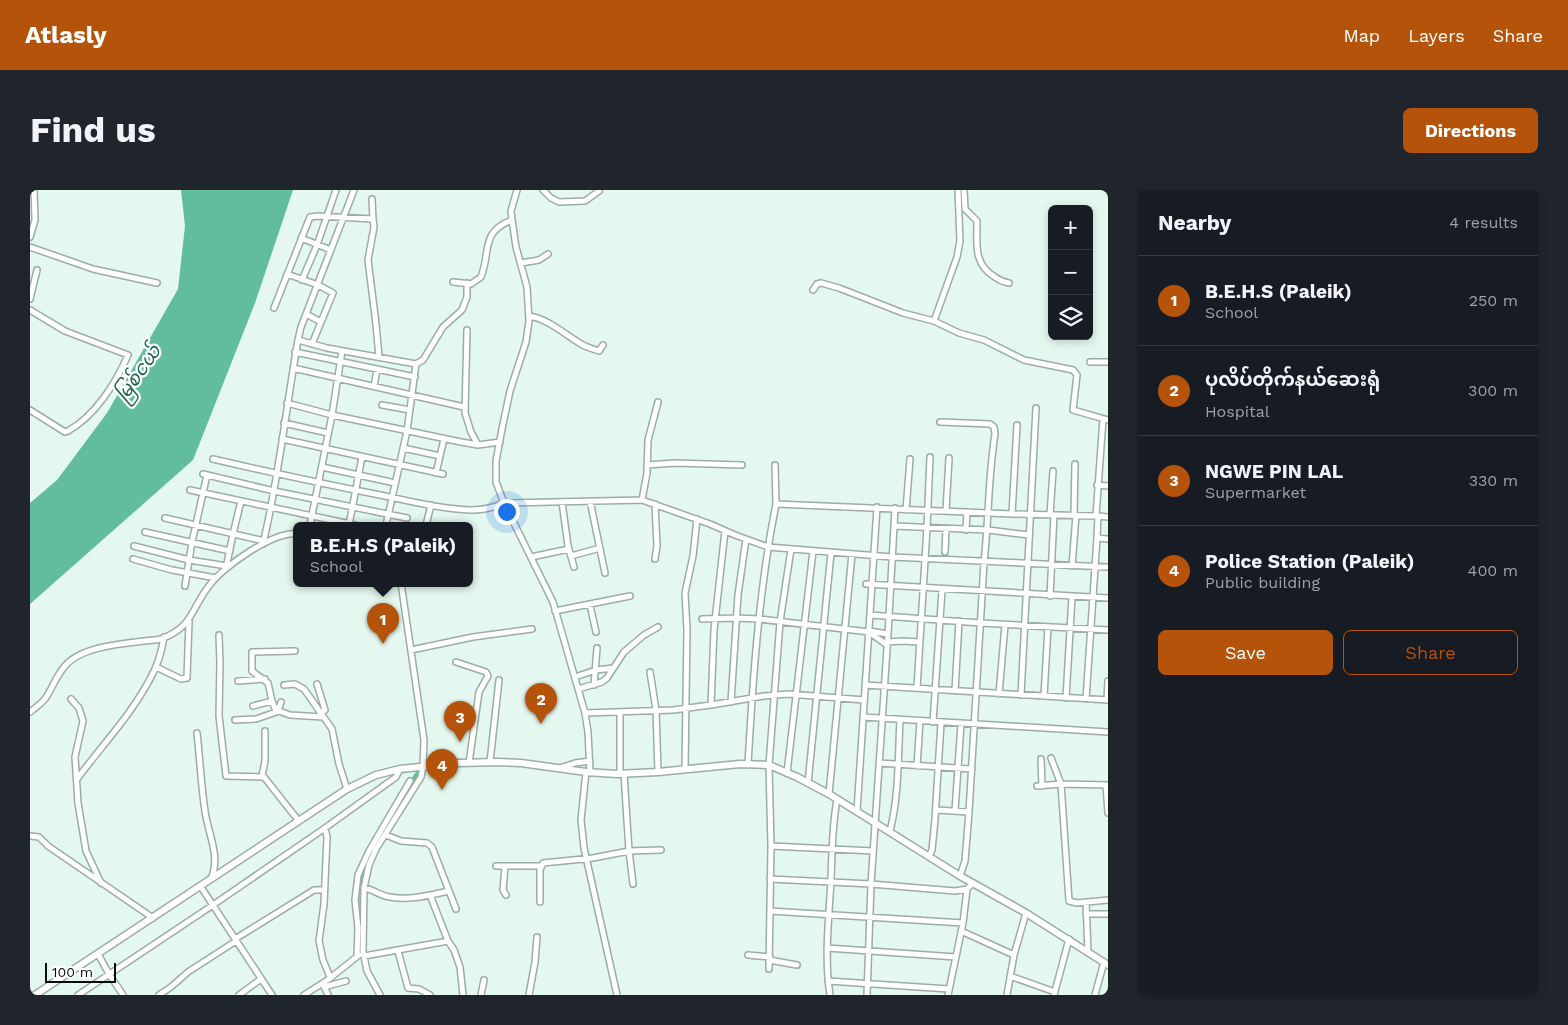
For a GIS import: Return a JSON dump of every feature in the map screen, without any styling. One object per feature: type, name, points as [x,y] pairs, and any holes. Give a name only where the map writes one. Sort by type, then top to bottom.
[{"type":"street","points":[[30,237],[35,220],[34,190]]},
{"type":"street","points":[[302,280],[336,190]]},
{"type":"street","points":[[264,542],[272,507],[298,340],[306,314],[354,190]]},
{"type":"street","points":[[517,190],[512,205],[512,220],[516,247],[527,287],[529,316],[526,342],[512,384],[500,442],[496,473],[499,493],[550,595],[585,713],[590,761],[581,820],[585,858],[594,889],[617,995]]},
{"type":"street","points":[[542,190],[559,202],[585,201],[599,191]]},
{"type":"street","points":[[934,321],[957,257],[960,241],[958,190]]},
{"type":"street","points":[[964,190],[965,209],[976,221],[978,258],[987,273],[1009,284]]},
{"type":"street","points":[[372,199],[374,227],[368,260],[379,357]]},
{"type":"street","points":[[274,308],[310,217],[373,219]]},
{"type":"street","points":[[453,282],[473,283],[482,276],[487,245],[491,234],[505,222],[512,220]]},
{"type":"street","points":[[301,238],[331,250]]},
{"type":"street","points":[[30,247],[93,270],[157,283]]},
{"type":"street","points":[[521,263],[539,260],[548,254]]},
{"type":"street","points":[[30,299],[37,270]]},
{"type":"street","points":[[287,274],[333,293],[312,344]]},
{"type":"street","points":[[813,290],[817,284],[821,283],[909,315],[934,321],[959,333],[995,345],[1024,360],[1051,364],[1076,371],[1073,410],[1105,420],[1097,484],[1097,538],[1086,699]]},
{"type":"street","points":[[298,340],[416,364],[422,360],[443,327],[462,310],[467,297],[468,284]]},
{"type":"street","points":[[30,310],[65,330],[128,355],[99,403],[76,427],[65,432],[30,410]]},
{"type":"street","points":[[306,314],[321,322]]},
{"type":"street","points":[[529,316],[548,322],[583,345],[599,351],[603,344]]},
{"type":"street","points":[[467,330],[464,407],[478,445]]},
{"type":"street","points":[[311,522],[332,415],[342,350]]},
{"type":"street","points":[[296,352],[415,378]]},
{"type":"street","points":[[1090,362],[1108,362]]},
{"type":"street","points":[[387,522],[407,431],[416,364]]},
{"type":"street","points":[[293,368],[464,407]]},
{"type":"street","points":[[374,386],[377,370]]},
{"type":"street","points":[[642,500],[648,440],[658,402]]},
{"type":"street","points":[[287,403],[332,415],[444,439],[478,445],[500,442]]},
{"type":"street","points":[[382,405],[410,410]]},
{"type":"street","points":[[1021,695],[1036,408]]},
{"type":"street","points":[[940,422],[990,424],[994,428],[995,434],[989,481],[988,530],[984,562],[969,812],[965,861],[960,876]]},
{"type":"street","points":[[284,423],[328,433]]},
{"type":"street","points":[[1012,514],[1017,425]]},
{"type":"street","points":[[282,439],[440,474],[440,456],[444,439]]},
{"type":"street","points":[[403,448],[440,456]]},
{"type":"street","points":[[350,522],[362,457]]},
{"type":"street","points":[[917,688],[930,457]]},
{"type":"street","points":[[946,511],[949,458]]},
{"type":"street","points":[[213,459],[355,491],[431,506],[470,510],[496,507],[504,502],[642,500],[768,547],[924,559],[1108,567]]},
{"type":"street","points":[[906,510],[910,459]]},
{"type":"street","points":[[647,465],[675,463],[742,466]]},
{"type":"street","points":[[1072,566],[1075,464]]},
{"type":"street","points":[[748,764],[759,619],[768,547],[776,504],[775,465]]},
{"type":"street","points":[[322,467],[395,483]]},
{"type":"street","points":[[1050,596],[1053,471]]},
{"type":"street","points":[[185,586],[205,475],[315,500],[407,518]]},
{"type":"street","points":[[1097,484],[1108,486]]},
{"type":"street","points":[[190,490],[337,522]]},
{"type":"street","points":[[227,567],[242,501]]},
{"type":"street","points":[[590,501],[605,573]]},
{"type":"street","points":[[562,502],[569,549],[574,567]]},
{"type":"street","points":[[655,504],[657,546],[655,559]]},
{"type":"street","points":[[776,504],[1108,517]]},
{"type":"street","points":[[427,522],[431,506]]},
{"type":"street","points":[[857,811],[870,614],[869,584],[874,555],[877,508]]},
{"type":"street","points":[[867,995],[871,884],[885,686],[894,508]]},
{"type":"street","points":[[966,530],[967,512]]},
{"type":"street","points":[[165,518],[264,542]]},
{"type":"street","points":[[685,769],[688,630],[685,593],[693,556],[697,519]]},
{"type":"street","points":[[894,526],[988,530],[1029,535]]},
{"type":"street","points":[[944,552],[946,529]]},
{"type":"street","points":[[711,705],[715,619],[725,531]]},
{"type":"street","points":[[145,532],[230,551]]},
{"type":"street","points":[[30,712],[46,698],[58,675],[66,664],[76,656],[95,650],[164,637],[181,628],[189,620],[209,585],[227,567],[264,542],[286,533],[293,534]]},
{"type":"street","points":[[1097,538],[1108,539]]},
{"type":"street","points":[[731,702],[736,618],[746,539]]},
{"type":"street","points":[[134,546],[189,560],[227,567]]},
{"type":"street","points":[[571,556],[600,548]]},
{"type":"street","points":[[531,557],[569,549]]},
{"type":"street","points":[[769,969],[771,846],[769,765],[780,622],[791,549]]},
{"type":"street","points":[[787,773],[812,551]]},
{"type":"street","points":[[808,783],[831,553]]},
{"type":"street","points":[[829,794],[852,554]]},
{"type":"street","points":[[133,559],[216,578]]},
{"type":"street","points":[[869,584],[1027,595],[1108,598]]},
{"type":"street","points":[[380,995],[360,954],[359,902],[376,849],[421,777],[424,766],[424,740],[402,587]]},
{"type":"street","points":[[933,722],[942,590]]},
{"type":"street","points":[[555,611],[630,596]]},
{"type":"street","points":[[1066,698],[1072,597]]},
{"type":"street","points":[[590,604],[596,632]]},
{"type":"street","points":[[870,614],[959,622],[1108,630]]},
{"type":"street","points":[[702,619],[759,619],[888,634]]},
{"type":"street","points":[[156,667],[181,679],[187,678],[189,620]]},
{"type":"street","points":[[955,691],[959,622]]},
{"type":"street","points":[[999,694],[1005,625]]},
{"type":"street","points":[[1044,696],[1048,627]]},
{"type":"street","points":[[578,689],[602,682],[607,678],[626,650],[644,635],[658,628]]},
{"type":"street","points":[[411,650],[473,637],[532,629]]},
{"type":"street","points":[[869,632],[887,643],[919,642]]},
{"type":"street","points":[[219,635],[219,716],[226,776],[262,776]]},
{"type":"street","points":[[76,778],[138,699],[156,667],[164,637]]},
{"type":"street","points":[[594,685],[596,648]]},
{"type":"street","points":[[277,711],[272,702],[268,682],[252,671],[252,652],[295,651]]},
{"type":"street","points":[[456,662],[486,672],[488,676],[479,692],[469,763]]},
{"type":"street","points":[[575,677],[596,670],[613,668]]},
{"type":"street","points":[[650,672],[656,710],[658,772]]},
{"type":"street","points":[[238,681],[261,678]]},
{"type":"street","points":[[490,762],[499,680]]},
{"type":"street","points":[[865,685],[1107,700],[1108,681]]},
{"type":"street","points":[[284,685],[295,684],[304,690],[323,713],[330,727],[347,789]]},
{"type":"street","points":[[317,684],[323,713]]},
{"type":"street","points":[[585,713],[686,708],[774,695],[795,694],[864,700]]},
{"type":"street","points":[[71,699],[79,708],[83,721],[75,757],[78,798],[86,851],[101,883]]},
{"type":"street","points":[[253,706],[272,702]]},
{"type":"street","points":[[277,711],[281,702]]},
{"type":"street","points":[[235,720],[256,719],[277,711],[290,715],[323,713]]},
{"type":"street","points":[[620,712],[622,774],[633,884]]},
{"type":"street","points":[[863,717],[1108,732]]},
{"type":"street","points":[[890,832],[893,820],[900,720]]},
{"type":"street","points":[[917,766],[920,721]]},
{"type":"street","points":[[929,856],[932,850],[936,810],[941,723]]},
{"type":"street","points":[[955,811],[961,724]]},
{"type":"street","points":[[265,731],[265,760],[262,776],[298,820]]},
{"type":"street","points":[[196,733],[205,812],[215,858],[215,871],[211,880]]},
{"type":"street","points":[[1041,758],[1040,786],[1061,784],[1107,785],[1108,813]]},
{"type":"street","points":[[1051,758],[1061,784],[1069,901],[1108,900]]},
{"type":"street","points":[[560,768],[590,761]]},
{"type":"street","points":[[35,995],[347,789],[376,775],[400,769],[490,762],[521,763],[588,772],[622,774],[748,764],[769,765],[829,794],[960,876],[1069,939],[1106,964],[1095,995]]},
{"type":"street","points":[[879,763],[972,769]]},
{"type":"street","points":[[78,995],[325,828],[396,776],[400,769]]},
{"type":"street","points":[[360,954],[358,875],[362,864],[410,781]]},
{"type":"street","points":[[830,995],[827,948],[828,915],[832,830],[838,800]]},
{"type":"street","points":[[936,810],[969,812]]},
{"type":"street","points":[[325,828],[327,837],[319,941],[323,960],[330,977]]},
{"type":"street","points":[[386,835],[401,841],[429,844],[438,860],[456,909]]},
{"type":"street","points":[[30,836],[39,837],[48,846],[153,918]]},
{"type":"street","points":[[771,846],[873,851]]},
{"type":"street","points":[[496,866],[541,866],[550,861],[629,851],[661,850]]},
{"type":"street","points":[[505,866],[503,890],[506,895]]},
{"type":"street","points":[[540,902],[541,866]]},
{"type":"street","points":[[770,879],[871,884],[955,891],[967,889],[973,883]]},
{"type":"street","points":[[201,887],[272,995]]},
{"type":"street","points":[[364,888],[388,897],[407,898],[449,891]]},
{"type":"street","points":[[828,982],[867,983],[948,992],[963,923],[967,889]]},
{"type":"street","points":[[159,995],[188,972],[235,940],[314,890],[324,890]]},
{"type":"street","points":[[430,895],[460,966],[463,995]]},
{"type":"street","points":[[1086,902],[1088,952]]},
{"type":"street","points":[[770,911],[963,923]]},
{"type":"street","points":[[1007,995],[1014,955],[1026,913]]},
{"type":"street","points":[[1086,914],[1108,914]]},
{"type":"street","points":[[961,931],[1014,955]]},
{"type":"street","points":[[529,995],[537,937]]},
{"type":"street","points":[[1010,976],[1054,993],[1069,939]]},
{"type":"street","points":[[324,985],[330,977],[360,954],[398,951],[448,941]]},
{"type":"street","points":[[827,948],[956,957]]},
{"type":"street","points":[[398,951],[409,992],[419,990],[430,995]]},
{"type":"street","points":[[98,954],[108,974],[123,995]]},
{"type":"street","points":[[748,955],[798,965]]},
{"type":"street","points":[[239,995],[261,979]]},
{"type":"street","points":[[481,995],[484,980]]},
{"type":"street","points":[[304,995],[324,985],[346,981]]},
{"type":"street","points":[[324,985],[328,995]]},
{"type":"water","name":"မြစ်ငယ်","points":[[181,190],[293,190],[255,303],[193,460],[30,604],[30,503],[57,480],[107,413],[178,289],[185,226]]},
{"type":"waterway","points":[[409,787],[418,773]]},
{"type":"waterway","points":[[362,905],[366,869],[381,835]]},
{"type":"place","name":"B.E.H.S (Paleik)","points":[[383,644]]},
{"type":"place","name":"ပုလိပ်တိုက်နယ်ဆေးရုံ","points":[[541,724]]},
{"type":"place","name":"NGWE PIN LAL","points":[[460,742]]},
{"type":"place","name":"Police Station (Paleik)","points":[[442,790]]}]
